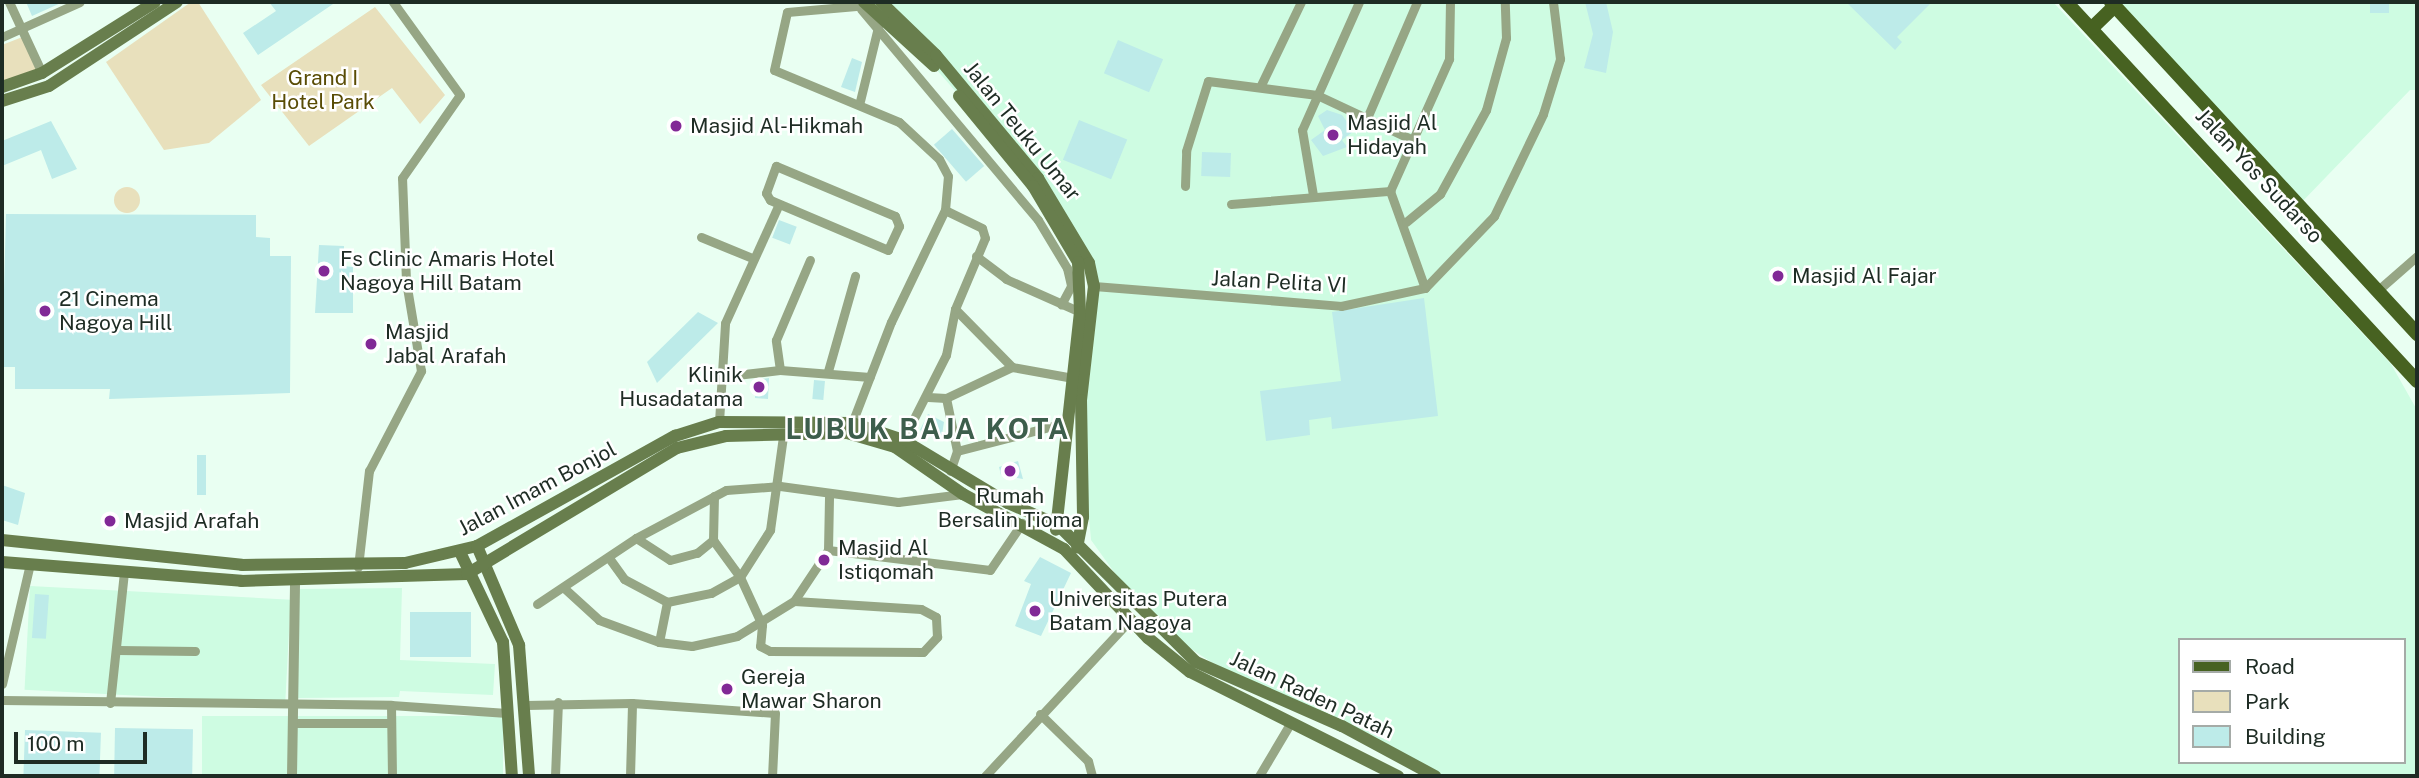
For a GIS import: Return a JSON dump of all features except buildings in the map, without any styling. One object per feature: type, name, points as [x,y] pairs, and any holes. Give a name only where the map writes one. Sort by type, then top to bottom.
[{"type":"main road","points":[[2,87],[42,73],[155,2]]},
{"type":"main road","points":[[2,101],[49,86],[177,2]]},
{"type":"main road","name":"Jalan Yos Sudarso","points":[[2066,2],[2417,381]]},
{"type":"main road","name":"Jalan Teuku Umar","points":[[869,4],[936,55],[1038,178],[1075,233],[1094,286],[1080,400],[1080,542]]},
{"type":"main road","name":"Jalan Teuku Umar","points":[[869,4],[928,59],[1059,223],[1078,262],[1080,312],[1058,525],[1051,539]]},
{"type":"main road","points":[[2092,28],[2113,4]]},
{"type":"main road","name":"Jalan Yos Sudarso","points":[[2113,4],[2417,334]]},
{"type":"main road","name":"Jalan Imam Bonjol","points":[[2,540],[242,565],[358,567],[460,552],[477,547],[675,436],[719,422],[852,423],[903,440],[950,471],[1058,525]]},
{"type":"main road","name":"Jalan Imam Bonjol","points":[[2,562],[29,568],[124,571],[295,583],[467,574],[483,567],[677,448],[726,436],[864,436],[895,447],[963,494],[1051,539]]},
{"type":"main road","name":"Jalan Raden Patah","points":[[1058,525],[1080,542],[1156,629],[1196,662],[1342,726],[1435,776]]},
{"type":"main road","name":"Jalan Raden Patah","points":[[1051,539],[1072,555],[1130,620],[1190,672],[1397,776]]},
{"type":"main road","points":[[1072,555],[1080,542]]},
{"type":"main road","points":[[477,547],[483,567],[519,645],[526,705],[529,776]]},
{"type":"main road","points":[[460,552],[467,574],[502,642],[512,776]]},
{"type":"main road","points":[[241,581],[242,565]]},
{"type":"street","points":[[9,2],[42,73]]},
{"type":"street","points":[[2,37],[80,2]]},
{"type":"street","points":[[358,567],[369,471],[421,371],[406,281],[402,178],[460,95],[393,2]]},
{"type":"street","points":[[1261,85],[1301,2]]},
{"type":"street","points":[[1312,195],[1300,146],[1317,94],[1359,2]]},
{"type":"street","points":[[1367,118],[1417,2]]},
{"type":"street","points":[[1390,191],[1415,141],[1449,59],[1450,2]]},
{"type":"street","points":[[1406,222],[1440,194],[1486,110],[1506,38],[1505,2]]},
{"type":"street","points":[[1425,288],[1494,216],[1543,114],[1560,59],[1553,2]]},
{"type":"street","points":[[852,423],[945,209],[950,188],[939,159],[899,122],[860,101],[774,70],[787,12],[869,4],[877,27],[1038,219],[1067,268],[1071,286],[1061,305]]},
{"type":"street","points":[[860,101],[877,27]]},
{"type":"street","points":[[1185,186],[1186,151],[1204,85],[1261,85],[1317,94],[1415,141]]},
{"type":"street","points":[[778,165],[895,216],[899,226],[888,250],[778,206],[766,195],[778,165]]},
{"type":"street","points":[[1390,191],[1406,222],[1425,288]]},
{"type":"street","points":[[1231,204],[1312,195],[1390,191]]},
{"type":"street","points":[[719,422],[718,377],[725,323],[752,258],[778,206]]},
{"type":"street","points":[[903,440],[928,397],[955,309],[985,238],[982,228],[945,209]]},
{"type":"street","points":[[701,237],[752,258]]},
{"type":"street","points":[[976,256],[1006,279],[1080,312]]},
{"type":"street","points":[[2377,291],[2417,256]]},
{"type":"street","points":[[780,370],[776,340],[810,260]]},
{"type":"street","points":[[828,371],[855,276]]},
{"type":"street","name":"Jalan Pelita VI","points":[[1094,286],[1341,306],[1425,288]]},
{"type":"street","points":[[955,309],[1012,367],[1073,378]]},
{"type":"street","points":[[928,397],[946,398],[1012,367]]},
{"type":"street","points":[[718,377],[780,370],[828,371],[870,377]]},
{"type":"street","points":[[946,398],[957,451],[950,471]]},
{"type":"street","points":[[957,451],[1068,422]]},
{"type":"street","points":[[609,558],[624,579],[667,602],[711,593],[740,577],[760,555],[780,486],[783,436]]},
{"type":"street","points":[[537,604],[636,538],[714,496],[741,486],[780,486],[829,497],[916,501],[963,494]]},
{"type":"street","points":[[714,496],[713,540],[740,577],[762,625],[760,646],[781,653],[923,652],[937,637],[936,617],[921,609],[794,601]]},
{"type":"street","points":[[564,588],[599,620],[659,642],[712,643],[762,625],[794,601],[828,550],[829,497]]},
{"type":"street","points":[[828,550],[990,570],[1023,523]]},
{"type":"street","points":[[636,538],[670,559],[697,553],[713,540]]},
{"type":"street","points":[[2,684],[6,651],[29,568]]},
{"type":"street","points":[[110,702],[118,650],[124,571]]},
{"type":"street","points":[[292,776],[295,583]]},
{"type":"street","points":[[659,642],[667,602]]},
{"type":"street","points":[[985,776],[1130,620]]},
{"type":"street","points":[[118,650],[195,651]]},
{"type":"street","points":[[2,700],[391,705],[507,713]]},
{"type":"street","points":[[555,776],[558,702]]},
{"type":"street","points":[[526,705],[558,702],[632,704],[775,713],[772,776]]},
{"type":"street","points":[[630,776],[632,704]]},
{"type":"street","points":[[391,705],[391,776]]},
{"type":"street","points":[[1040,714],[1088,761],[1092,776]]},
{"type":"street","points":[[1259,776],[1291,722]]},
{"type":"street","points":[[293,723],[391,723]]},
{"type":"shaded area","points":[[866,2],[2053,2],[2391,364],[2417,410],[2417,776],[1436,776],[1211,662],[1150,622],[1091,540],[1079,401],[1096,283],[1026,172],[915,45]]},
{"type":"shaded area","points":[[2114,2],[2417,2],[2417,90],[2410,90],[2299,205]]},
{"type":"shaded area","points":[[30,586],[291,600],[285,704],[25,690]]},
{"type":"shaded area","points":[[402,588],[400,660],[495,664],[493,695],[400,691],[399,697],[298,698],[298,589]]},
{"type":"shaded area","points":[[202,716],[503,716],[503,776],[202,776]]},
{"type":"green space","points":[[191,2],[198,2],[261,100],[209,143],[164,150],[106,62]]},
{"type":"green space","name":"Grand I Hotel Park","points":[[375,7],[445,95],[420,124],[392,88],[309,146],[261,85]]},
{"type":"green space","points":[[25,36],[42,73],[2,84],[2,45]]},
{"type":"green space","points":[[127,187],[136,191],[140,200],[136,209],[127,213],[118,209],[114,200],[118,191]]},
{"type":"place","name":"Masjid Al-Hikmah","points":[[676,126]]},
{"type":"place","name":"Masjid Al Hidayah","points":[[1333,135]]},
{"type":"place","name":"Fs Clinic Amaris Hotel Nagoya Hill Batam","points":[[324,271]]},
{"type":"place","name":"Masjid Al Fajar","points":[[1778,276]]},
{"type":"place","name":"21 Cinema Nagoya Hill","points":[[45,311]]},
{"type":"place","name":"Masjid Jabal Arafah","points":[[371,344]]},
{"type":"place","name":"Klinik Husadatama","points":[[759,387]]},
{"type":"place","name":"Rumah Bersalin Tioma","points":[[1010,471]]},
{"type":"place","name":"Masjid Arafah","points":[[110,521]]},
{"type":"place","name":"Masjid Al Istiqomah","points":[[824,560]]},
{"type":"place","name":"Universitas Putera Batam Nagoya","points":[[1035,611]]},
{"type":"place","name":"Gereja Mawar Sharon","points":[[727,689]]},
{"type":"district","name":"LUBUK BAJA KOTA","points":[[928,429]]}]
